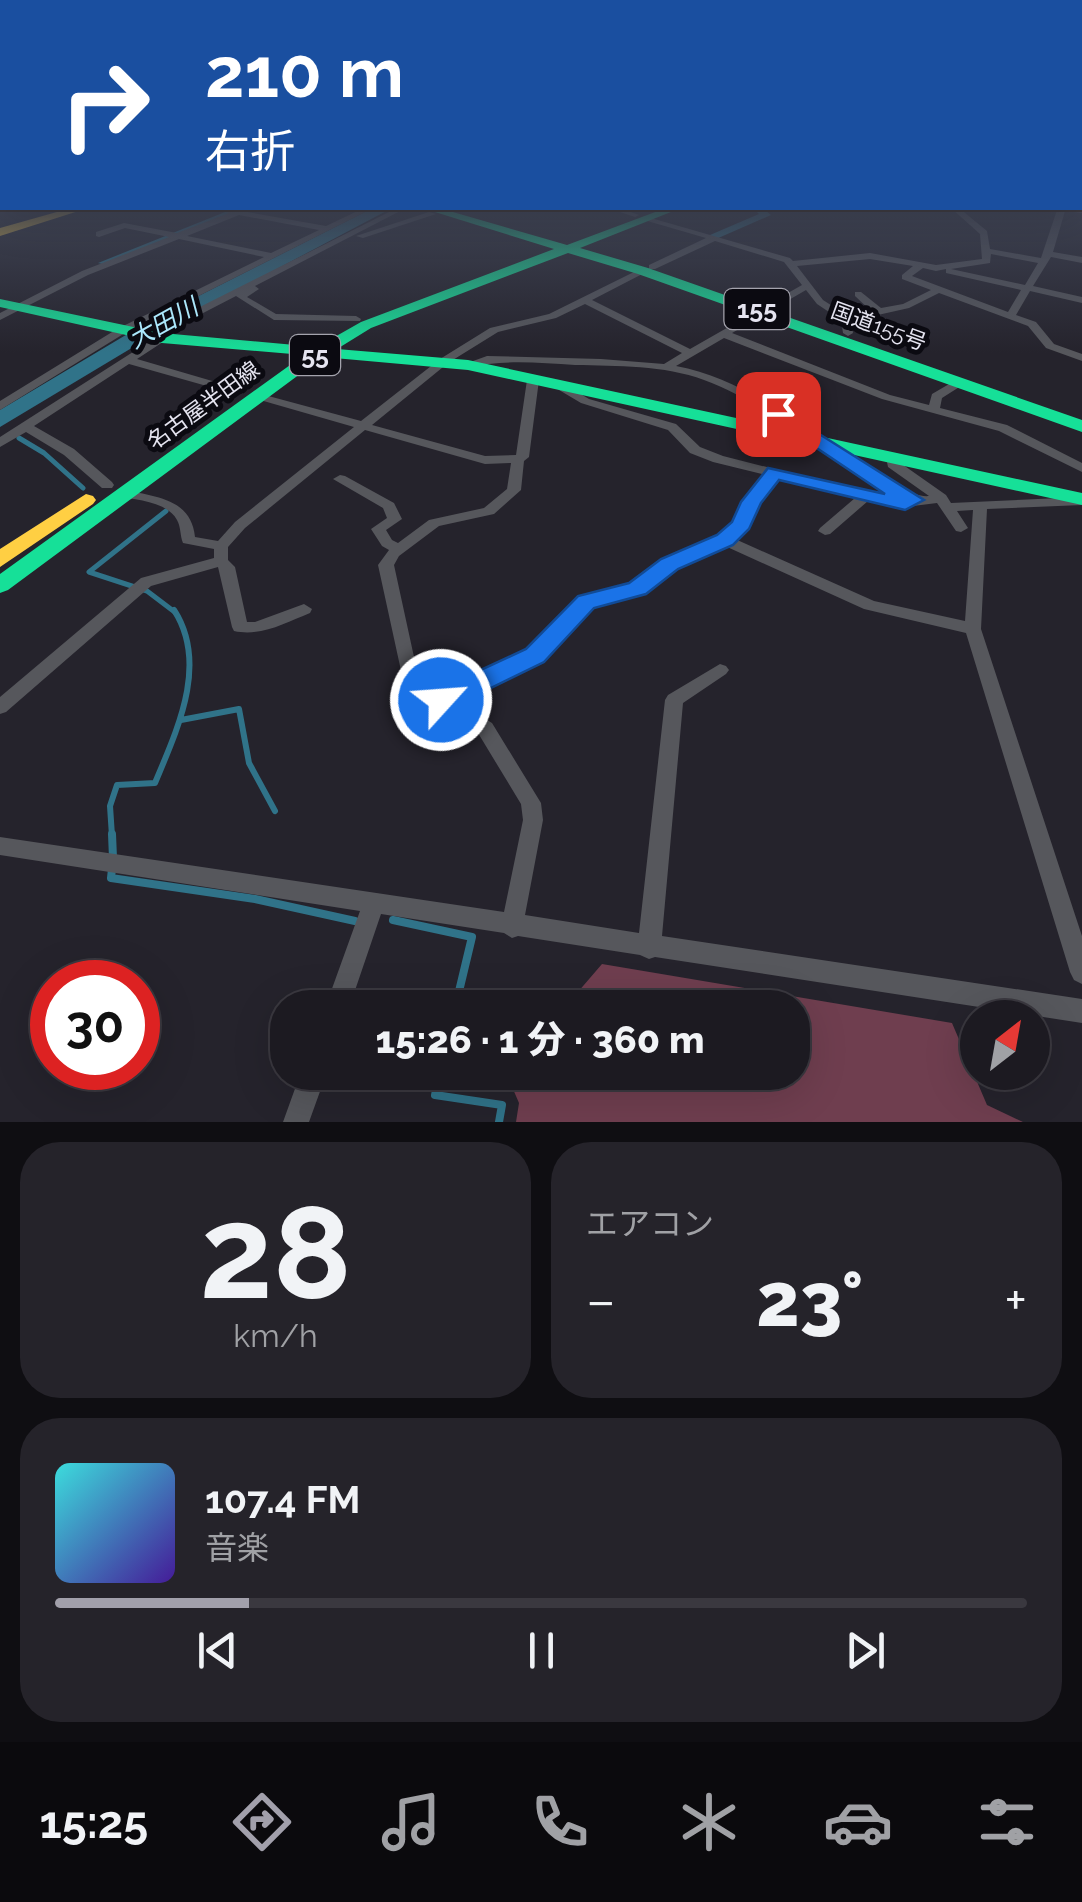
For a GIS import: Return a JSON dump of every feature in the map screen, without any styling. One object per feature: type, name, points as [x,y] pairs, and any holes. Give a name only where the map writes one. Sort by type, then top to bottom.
[{"type":"main road","name":"名古屋半田線","points":[[0,560],[114,489],[356,319],[555,248]]},
{"type":"main road","name":"名古屋半田線","points":[[311,350],[411,305],[555,248]]},
{"type":"main road","name":"国道155号","points":[[576,248],[767,309],[1082,426]]},
{"type":"main road","points":[[7,309],[140,334],[468,365],[1082,500]]},
{"type":"main road","name":"国道155号","points":[[767,309],[847,326],[1082,418]]},
{"type":"main road","name":"名古屋半田線","points":[[0,585],[114,489]]},
{"type":"street","points":[[7,309],[147,248]]},
{"type":"street","points":[[237,248],[270,255]]},
{"type":"street","points":[[0,406],[140,334],[284,248]]},
{"type":"street","points":[[0,442],[28,428],[127,360],[140,334],[176,323],[321,248]]},
{"type":"street","points":[[332,248],[240,297],[274,317],[356,319]]},
{"type":"street","points":[[0,706],[146,582],[221,554],[362,425],[444,361],[494,330],[552,316],[692,248]]},
{"type":"street","points":[[742,248],[792,264],[870,256],[1082,300]]},
{"type":"street","points":[[1010,316],[1049,248]]},
{"type":"street","points":[[936,268],[984,262],[987,250],[1082,260]]},
{"type":"street","points":[[792,264],[820,302],[847,326],[938,290]]},
{"type":"street","points":[[921,265],[905,277],[1038,328],[1050,346],[1082,358]]},
{"type":"street","points":[[666,368],[806,286]]},
{"type":"street","points":[[858,294],[879,312]]},
{"type":"street","points":[[587,301],[688,352]]},
{"type":"street","points":[[896,309],[918,320]]},
{"type":"street","points":[[724,334],[886,397],[1003,428],[1082,468]]},
{"type":"street","points":[[468,365],[487,358],[666,368],[709,378],[778,414],[885,486],[914,500]]},
{"type":"street","points":[[127,360],[485,460],[523,457],[533,380]]},
{"type":"street","points":[[934,408],[936,396],[960,382]]},
{"type":"street","points":[[558,385],[585,400],[672,427],[695,450],[864,497],[905,503],[946,502],[980,509],[1082,500]]},
{"type":"street","points":[[992,417],[1003,428]]},
{"type":"street","points":[[28,428],[69,452],[114,489],[181,511],[188,520],[190,542],[221,554],[240,627],[256,628],[304,609]]},
{"type":"street","points":[[892,457],[892,464],[946,502],[961,528]]},
{"type":"street","points":[[512,927],[533,820],[531,803],[485,728],[410,684],[386,564],[399,549],[444,518],[489,511],[514,490],[518,459]]},
{"type":"street","points":[[441,700],[535,656],[586,602],[638,589],[670,564],[725,540],[742,525],[751,502],[775,472]]},
{"type":"street","points":[[340,479],[389,506],[394,519],[378,530],[386,543],[399,549]]},
{"type":"street","points":[[825,531],[864,497]]},
{"type":"street","points":[[980,509],[973,629],[1082,972]]},
{"type":"street","points":[[725,540],[870,605],[973,629]]},
{"type":"street","points":[[649,948],[674,700],[720,670]]},
{"type":"street","points":[[0,846],[1082,1011]]},
{"type":"street","points":[[343,990],[373,905]]},
{"type":"street","points":[[296,1122],[308,1090]]},
{"type":"shaded area","points":[[602,964],[756,990],[580,990]]},
{"type":"shaded area","points":[[810,999],[952,1023],[960,1042],[960,1090],[981,1090],[987,1105],[1023,1122],[516,1122],[519,1103],[513,1090],[810,1090]]},
{"type":"waterway","points":[[103,263],[140,248]]},
{"type":"waterway","name":"大田川","points":[[0,420],[158,324],[305,248]]},
{"type":"waterway","points":[[19,438],[44,453],[83,488]]},
{"type":"waterway","points":[[166,511],[89,572],[147,591],[175,612]]},
{"type":"waterway","points":[[112,836],[110,806],[117,785],[155,783],[180,719],[186,697],[189,652],[175,612]]},
{"type":"waterway","points":[[181,720],[239,709],[249,763],[275,811]]},
{"type":"waterway","points":[[112,834],[113,858]]},
{"type":"waterway","points":[[112,869],[111,878],[255,899],[355,921]]},
{"type":"waterway","points":[[393,920],[472,937],[459,990]]},
{"type":"waterway","points":[[436,1090],[435,1095],[502,1105],[499,1122]]},
{"type":"traffic: fast","points":[[566,248],[643,271],[1082,426]]},
{"type":"traffic: fast","points":[[0,585],[321,351],[366,325],[568,248]]},
{"type":"traffic: fast","points":[[0,303],[162,338],[468,365],[1082,499]]},
{"type":"traffic: slow","points":[[0,560],[86,500]]},
{"type":"route","points":[[441,700],[535,656],[586,602],[612,599],[638,589],[670,564],[725,540],[742,525],[751,502],[775,472],[864,497],[905,503],[914,500],[885,486],[778,414]]}]
